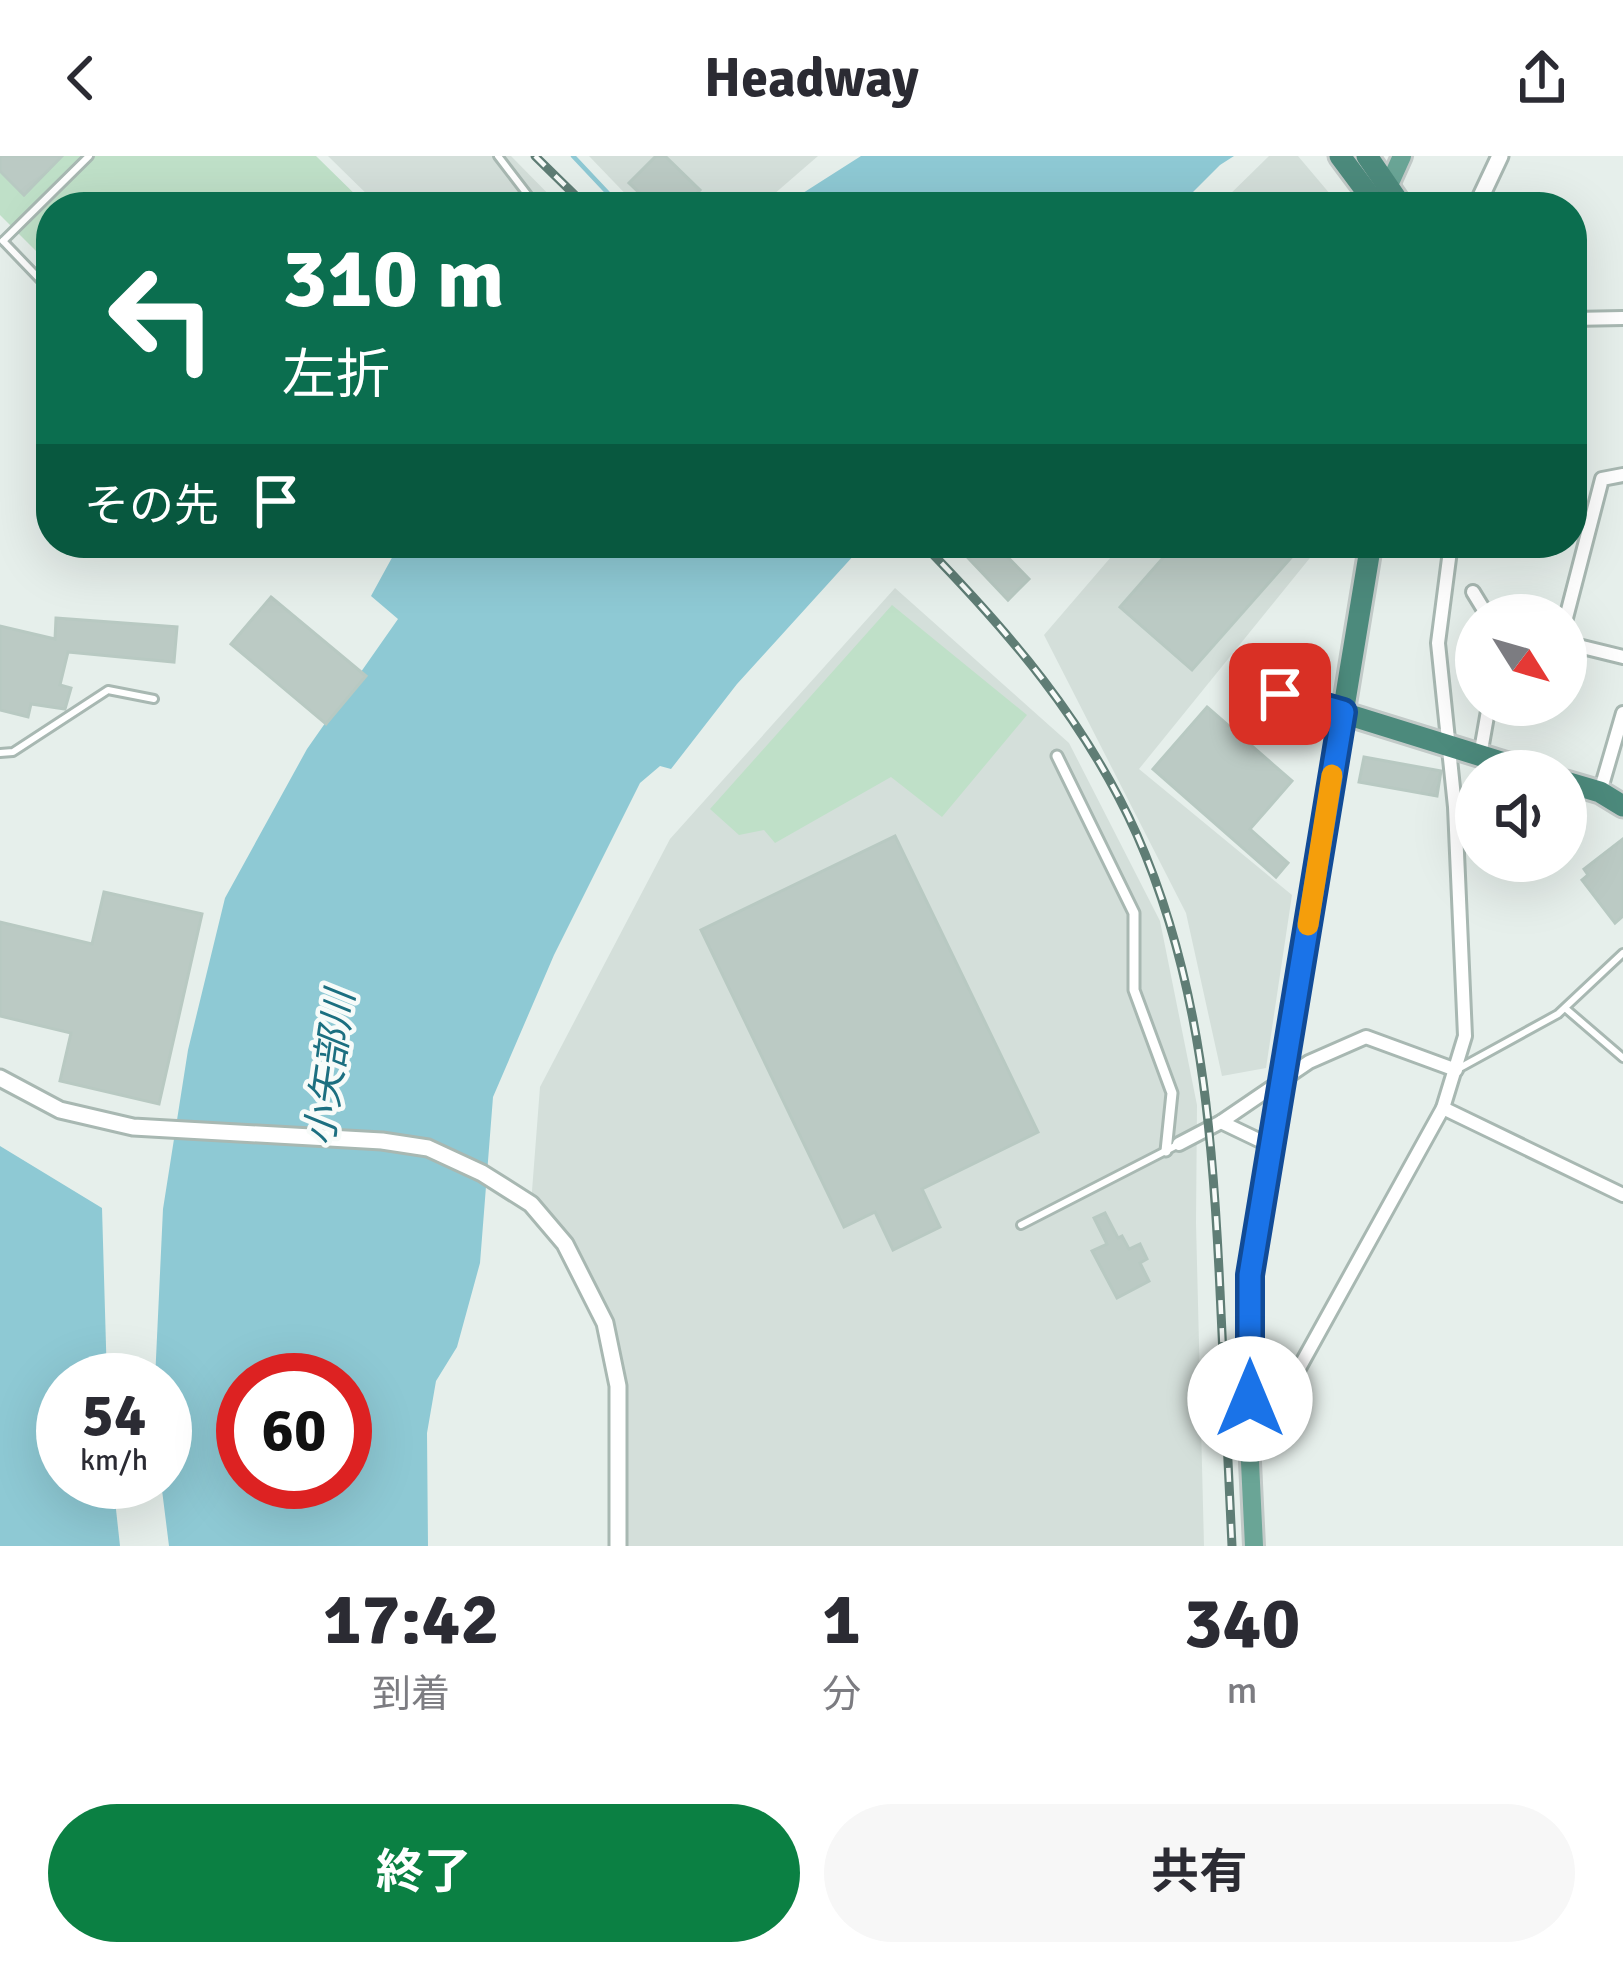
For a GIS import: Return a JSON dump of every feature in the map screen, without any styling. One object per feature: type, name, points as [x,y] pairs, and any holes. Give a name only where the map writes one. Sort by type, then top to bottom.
[{"type":"highway","points":[[1367,156],[1383,192]]},
{"type":"highway","points":[[1341,157],[1378,192]]},
{"type":"highway","points":[[1369,558],[1343,712],[1462,750]]},
{"type":"highway","points":[[1587,790],[1616,800]]},
{"type":"main road","points":[[1390,192],[1402,156]]},
{"type":"main road","points":[[1255,1546],[1250,1275],[1343,712]]},
{"type":"street","points":[[1482,192],[1500,156]]},
{"type":"street","points":[[1587,319],[1623,318]]},
{"type":"street","points":[[1587,537],[1602,479],[1623,475]]},
{"type":"street","points":[[1250,1441],[1262,1436],[1443,1108],[1465,1036],[1455,807],[1438,643],[1449,558]]},
{"type":"street","points":[[1572,594],[1582,558]]},
{"type":"street","points":[[1587,649],[1623,657]]},
{"type":"street","points":[[1616,800],[1623,713]]},
{"type":"street","points":[[1057,756],[1134,914],[1134,990],[1172,1093],[1172,1147],[1221,1122],[1283,1077],[1366,1037],[1456,1070]]},
{"type":"street","points":[[0,1078],[60,1110],[133,1127],[382,1141],[428,1148],[482,1173],[531,1204],[565,1244],[605,1323],[618,1386],[619,1546]]},
{"type":"street","points":[[1443,1108],[1623,1196]]},
{"type":"street","points":[[1221,1122],[1269,1145]]},
{"type":"lane","points":[[51,192],[88,156]]},
{"type":"lane","points":[[498,156],[526,192]]},
{"type":"lane","points":[[36,206],[1,240],[36,276]]},
{"type":"lane","points":[[1248,667],[1280,694],[1343,712]]},
{"type":"lane","points":[[0,753],[13,752],[108,690],[154,699]]},
{"type":"lane","points":[[1456,1070],[1564,1009],[1623,953]]},
{"type":"lane","points":[[1564,1009],[1623,1058]]},
{"type":"lane","points":[[1021,1225],[1172,1147]]},
{"type":"shaded area","points":[[328,156],[511,156],[546,192],[365,192]]},
{"type":"shaded area","points":[[589,156],[818,156],[776,192],[624,192]]},
{"type":"shaded area","points":[[1269,156],[1298,156],[1328,192],[1232,192]]},
{"type":"shaded area","points":[[1110,558],[1310,558],[1139,769],[1292,895],[1266,1068],[1222,1076],[1186,913],[1044,635]]},
{"type":"shaded area","points":[[895,588],[1069,743],[1160,921],[1197,1105],[1204,1546],[618,1546],[618,1386],[605,1323],[565,1244],[531,1204],[540,1087],[670,839]]},
{"type":"green space","points":[[0,156],[316,156],[353,192],[36,192],[36,251],[0,215]]},
{"type":"green space","points":[[892,605],[1027,715],[942,817],[891,777],[775,843],[764,830],[739,835],[710,809]]},
{"type":"water","points":[[861,156],[1234,156],[1193,192],[805,192]]},
{"type":"water","name":"小矢部川","points":[[392,558],[851,558],[737,684],[671,769],[660,766],[640,783],[554,955],[493,1097],[480,1263],[457,1347],[436,1381],[427,1433],[428,1546],[169,1546],[164,1509],[192,1509],[192,1353],[156,1353],[163,1209],[188,1050],[225,898],[307,749],[398,619],[371,596]]},
{"type":"water","points":[[0,1146],[102,1208],[106,1353],[36,1353],[36,1509],[116,1509],[120,1546],[0,1546]]},
{"type":"building","points":[[0,156],[62,156],[24,195],[0,171]]},
{"type":"building","points":[[656,156],[665,156],[700,190],[638,192],[629,183]]},
{"type":"building","points":[[968,558],[1009,558],[1029,579],[1008,600]]},
{"type":"building","points":[[1163,558],[1291,558],[1192,670],[1120,607]]},
{"type":"building","points":[[271,597],[366,676],[326,724],[231,644]]},
{"type":"building","points":[[56,618],[177,627],[174,662],[68,652],[60,685],[71,688],[65,709],[31,704],[28,717],[0,710],[0,626],[55,639]]},
{"type":"building","points":[[1207,707],[1292,781],[1250,829],[1288,863],[1276,877],[1153,769]]},
{"type":"building","points":[[1364,757],[1441,771],[1437,796],[1359,782]]},
{"type":"building","points":[[895,836],[1038,1132],[922,1189],[940,1227],[893,1250],[875,1212],[844,1227],[701,930]]},
{"type":"building","points":[[1623,839],[1623,916],[1615,923],[1584,882],[1587,867]]},
{"type":"building","points":[[104,892],[202,914],[159,1104],[60,1081],[71,1033],[0,1016],[0,922],[92,944]]},
{"type":"building","points":[[1105,1213],[1118,1238],[1122,1236],[1129,1249],[1140,1244],[1147,1259],[1140,1263],[1149,1281],[1117,1298],[1092,1251],[1107,1244],[1094,1218]]},
{"type":"waterway","points":[[573,156],[607,192]]},
{"type":"railway","points":[[535,156],[572,192]]},
{"type":"railway","points":[[936,558],[1043,679],[1094,754],[1137,835],[1176,945],[1208,1116],[1232,1546]]},
{"type":"slow traffic","points":[[1308,925],[1332,775]]},
{"type":"route","points":[[1250,1399],[1250,1275],[1343,712],[1280,694]]}]
